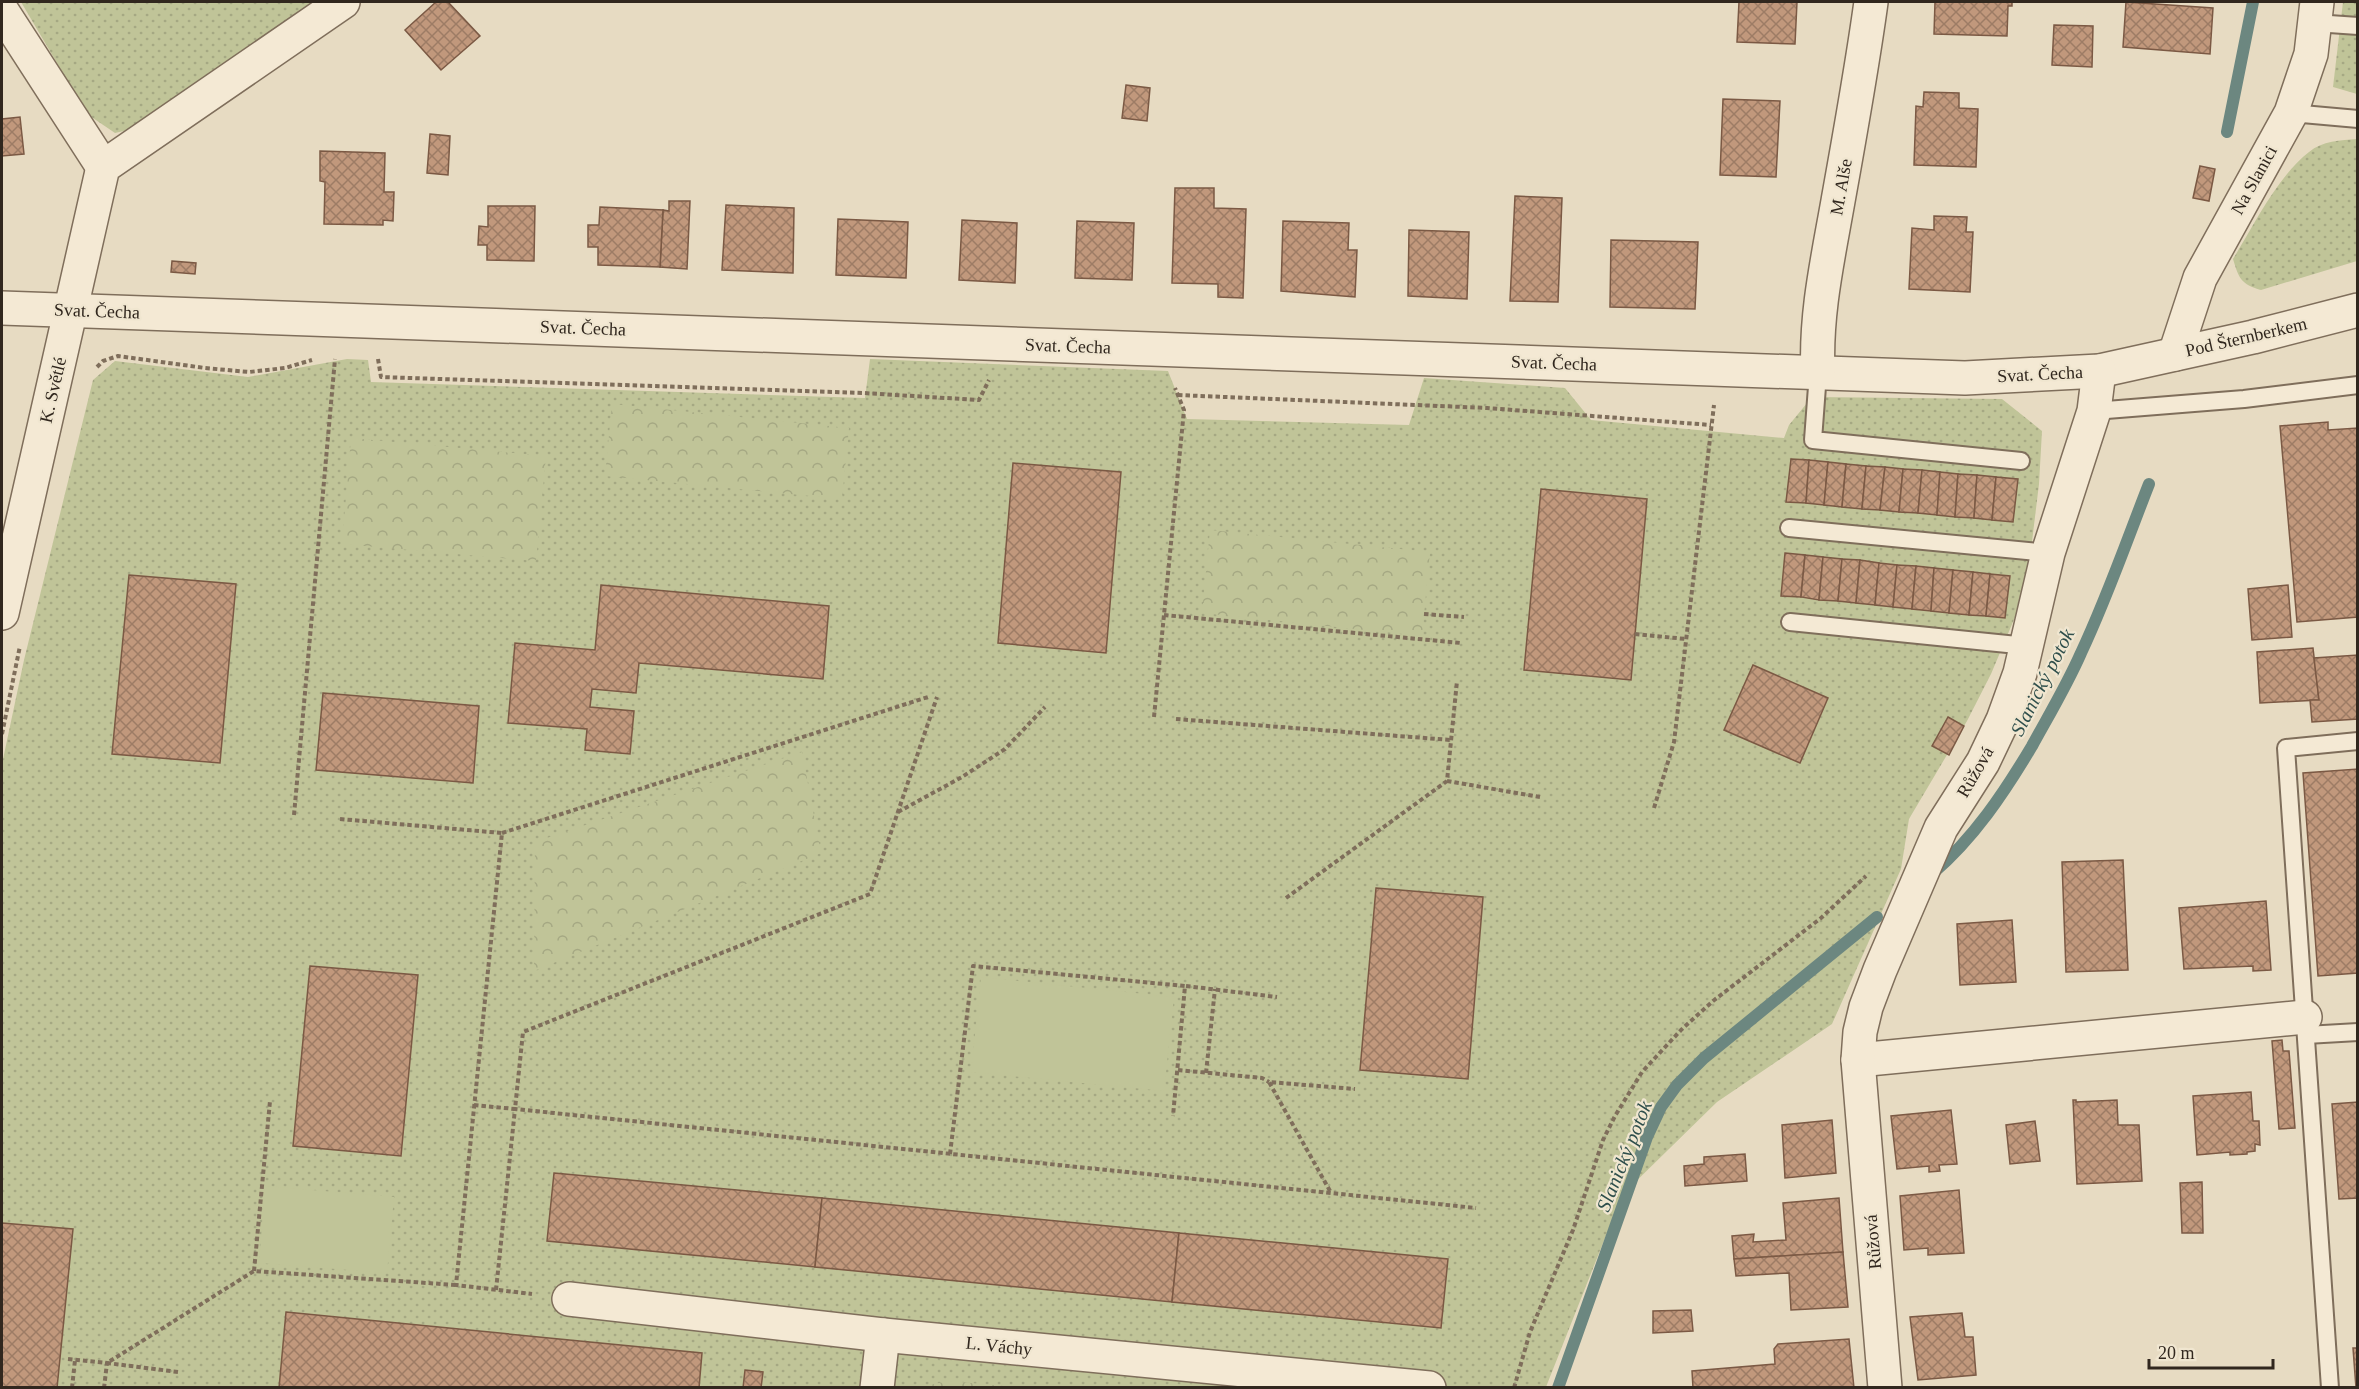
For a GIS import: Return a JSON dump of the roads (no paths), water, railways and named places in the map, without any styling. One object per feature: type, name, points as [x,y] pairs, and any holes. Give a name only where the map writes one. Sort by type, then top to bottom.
[{"type":"street","points":[[2,11],[104,167],[343,2]]},
{"type":"street","name":"M. Alše","points":[[1818,373],[1817,344],[1820,305],[1861,74],[1871,2]]},
{"type":"street","name":"Na Slanici","points":[[2175,354],[2200,278],[2291,113],[2311,54],[2316,12]]},
{"type":"street","name":"K. Světlé","points":[[2,613],[104,167]]},
{"type":"street","name":"Svat. Čecha","points":[[2,308],[1965,378],[2099,371],[2134,364]]},
{"type":"street","name":"Pod Šternberkem","points":[[2134,364],[2358,310]]},
{"type":"street","name":"Růžová","points":[[1885,1388],[1858,1060],[1860,1032],[1866,1007],[1880,970],[1941,828],[1983,762],[2003,720],[2020,673],[2048,553],[2094,411],[2099,371]]},
{"type":"street","points":[[1858,1060],[2305,1026]]},
{"type":"street","name":"L. Váchy","points":[[568,1299],[883,1335],[1429,1388]]},
{"type":"street","points":[[877,1388],[883,1335]]},
{"type":"lane","points":[[2316,12],[2358,26]]},
{"type":"lane","points":[[2291,113],[2358,119]]},
{"type":"lane","points":[[1818,373],[1813,440],[2021,461]]},
{"type":"lane","points":[[2094,411],[2244,399],[2358,386]]},
{"type":"lane","points":[[1789,528],[2048,553]]},
{"type":"lane","points":[[1790,622],[2026,646]]},
{"type":"lane","points":[[2330,1388],[2286,748],[2358,741]]},
{"type":"lane","points":[[2305,1026],[2358,1032]]},
{"type":"waterway","name":"Slanický potok","points":[[2227,132],[2253,2]]},
{"type":"waterway","name":"Slanický potok","points":[[1932,874],[1975,830],[1999,798],[2032,746],[2076,665],[2100,611],[2149,484]]},
{"type":"waterway","name":"Slanický potok","points":[[1558,1388],[1647,1137],[1661,1107],[1677,1085],[1704,1058],[1877,917]]}]
